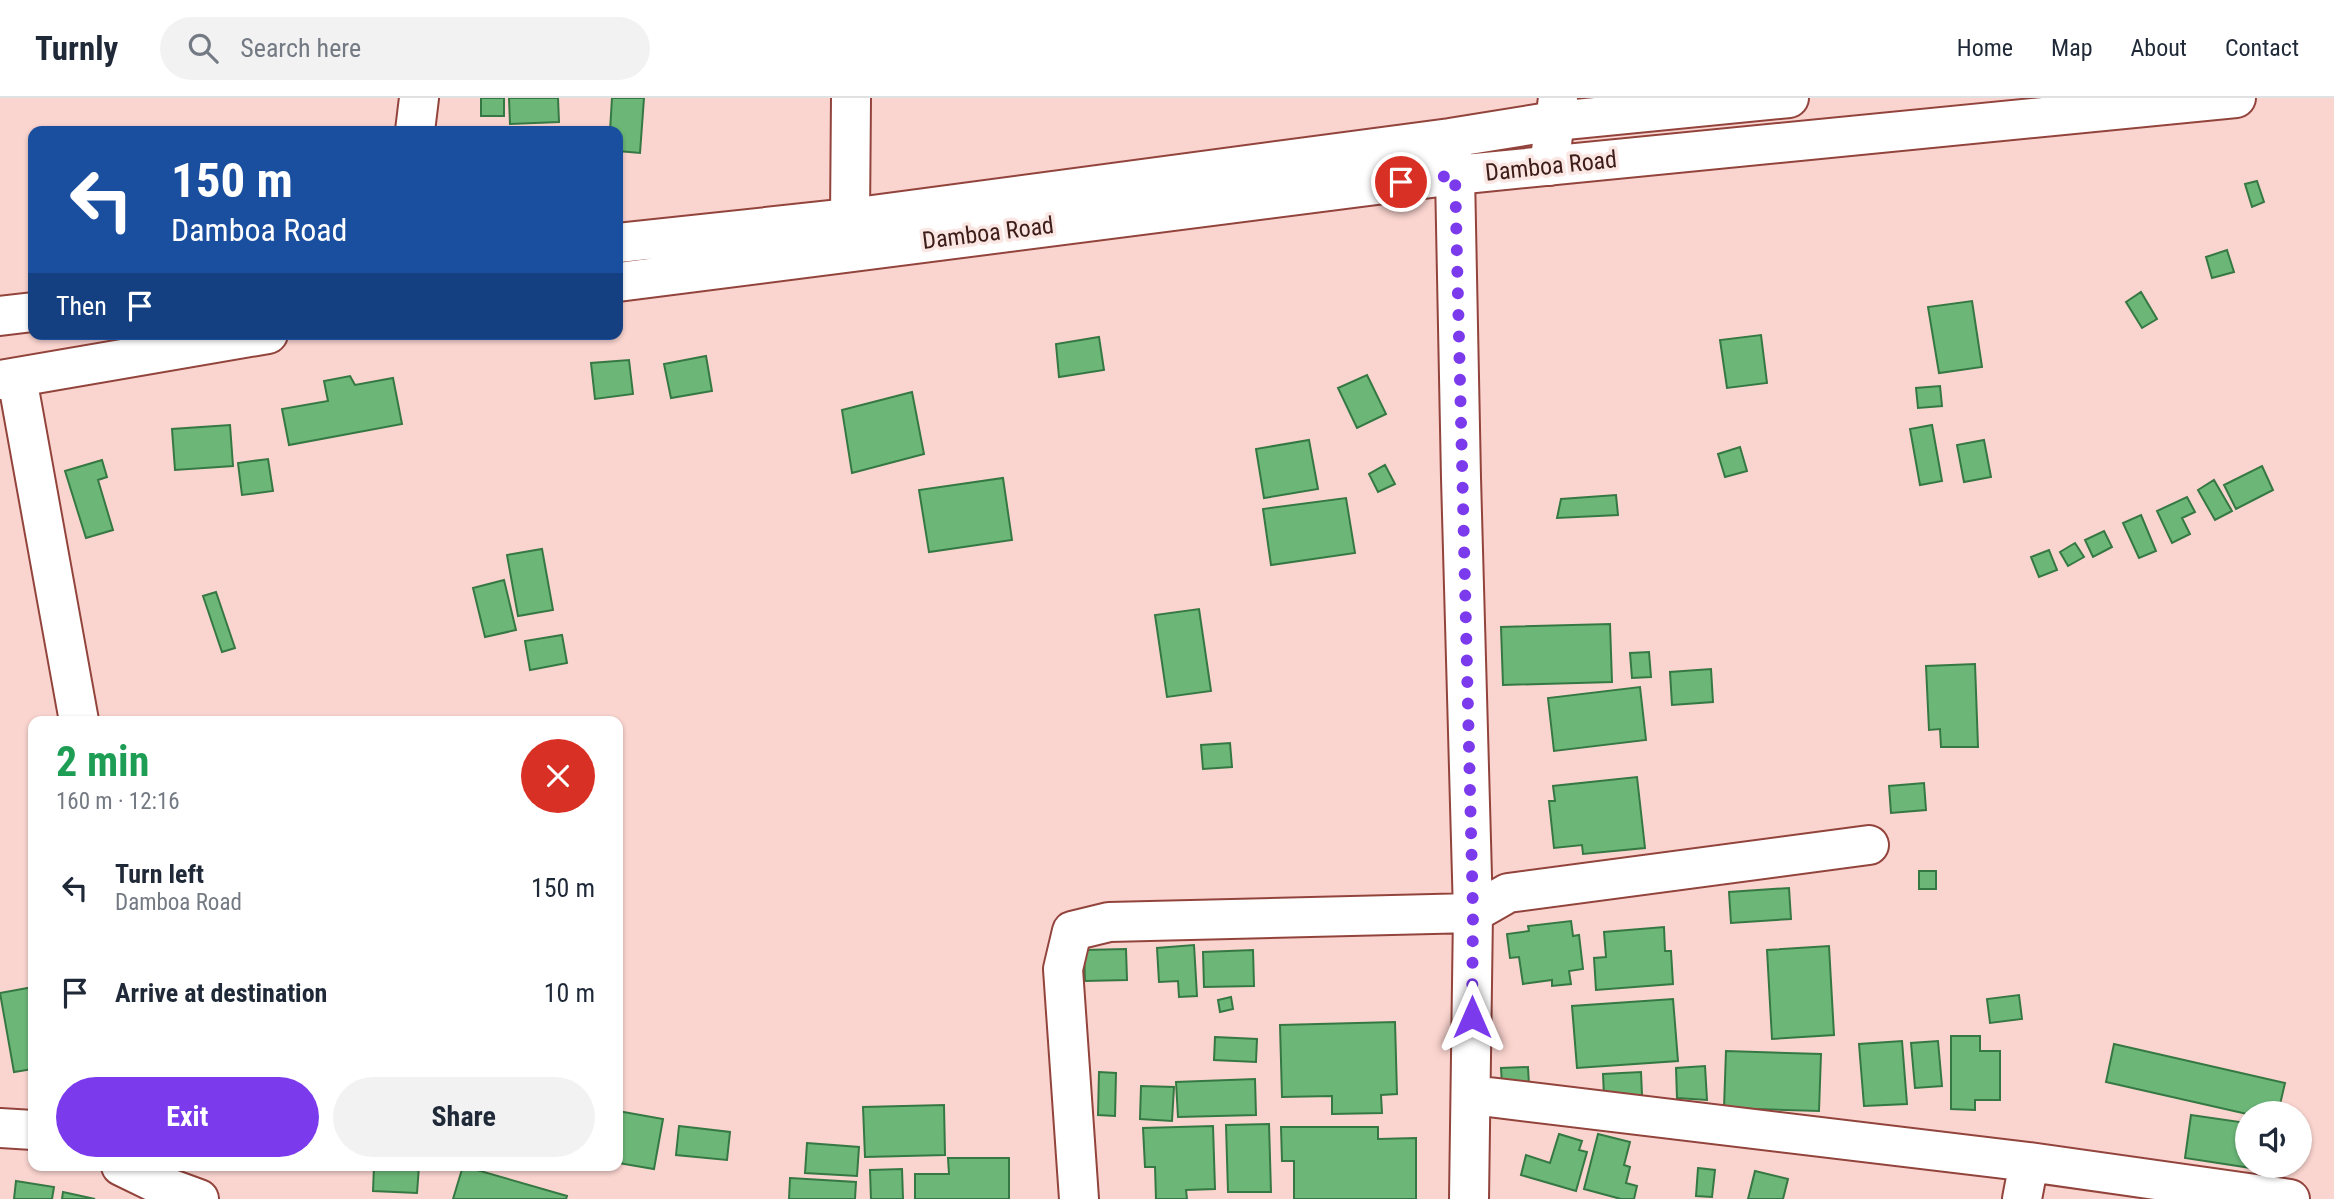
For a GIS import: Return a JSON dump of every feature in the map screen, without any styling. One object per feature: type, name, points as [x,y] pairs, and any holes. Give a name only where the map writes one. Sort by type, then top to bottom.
[{"type":"street","points":[[416,126],[419,98]]},
{"type":"street","points":[[850,218],[851,98]]},
{"type":"street","name":"Damboa Road","points":[[623,242],[850,218],[1450,138],[1556,110],[1789,98]]},
{"type":"street","name":"Damboa Road","points":[[623,281],[1455,175],[2236,98]]},
{"type":"street","points":[[1549,166],[1556,110]]},
{"type":"street","points":[[1450,138],[1455,175],[1473,913],[1469,1199]]},
{"type":"street","points":[[0,316],[28,313]]},
{"type":"street","points":[[78,716],[8,379],[233,340]]},
{"type":"street","points":[[1079,1199],[1063,970],[1072,931],[1109,922],[1473,913],[1508,893],[1869,845]]},
{"type":"street","points":[[1472,1095],[2029,1162],[2290,1199]]},
{"type":"street","points":[[0,1128],[28,1130]]},
{"type":"street","points":[[2022,1199],[2029,1162]]},
{"type":"street","points":[[132,1171],[200,1199]]},
{"type":"building","points":[[481,98],[504,98],[504,116],[481,116]]},
{"type":"building","points":[[509,98],[558,98],[559,122],[510,124]]},
{"type":"building","points":[[612,98],[644,98],[640,153],[623,151],[623,126],[610,126]]},
{"type":"building","points":[[2257,181],[2264,202],[2252,207],[2245,184]]},
{"type":"building","points":[[2227,250],[2234,272],[2212,278],[2206,257]]},
{"type":"building","points":[[2141,292],[2157,319],[2142,328],[2126,302]]},
{"type":"building","points":[[1972,301],[1982,367],[1939,373],[1928,307]]},
{"type":"building","points":[[1761,335],[1767,383],[1727,388],[1720,340]]},
{"type":"building","points":[[1099,337],[1104,370],[1059,377],[1056,344]]},
{"type":"building","points":[[706,356],[712,391],[671,398],[664,364]]},
{"type":"building","points":[[629,360],[633,394],[595,399],[591,363]]},
{"type":"building","points":[[1367,375],[1386,414],[1357,428],[1338,388]]},
{"type":"building","points":[[350,376],[355,385],[393,378],[402,424],[289,445],[282,409],[328,401],[324,381]]},
{"type":"building","points":[[1940,386],[1942,406],[1918,408],[1916,388]]},
{"type":"building","points":[[912,392],[924,454],[852,473],[842,410]]},
{"type":"building","points":[[230,425],[233,466],[175,470],[172,429]]},
{"type":"building","points":[[1932,425],[1942,481],[1920,485],[1910,429]]},
{"type":"building","points":[[1309,440],[1318,489],[1264,498],[1256,449]]},
{"type":"building","points":[[1984,440],[1991,477],[1964,482],[1957,445]]},
{"type":"building","points":[[1740,447],[1747,471],[1725,477],[1718,454]]},
{"type":"building","points":[[268,459],[273,491],[242,495],[238,463]]},
{"type":"building","points":[[102,460],[107,477],[98,480],[113,530],[86,538],[65,471]]},
{"type":"building","points":[[1385,465],[1395,484],[1378,492],[1369,474]]},
{"type":"building","points":[[2262,466],[2273,490],[2236,509],[2224,485]]},
{"type":"building","points":[[1003,478],[1012,540],[929,552],[919,490]]},
{"type":"building","points":[[2214,480],[2232,511],[2215,520],[2198,490]]},
{"type":"building","points":[[1616,495],[1618,515],[1557,518],[1561,499]]},
{"type":"building","points":[[2187,497],[2195,512],[2182,518],[2190,534],[2172,543],[2157,511]]},
{"type":"building","points":[[1346,498],[1355,553],[1271,565],[1263,509]]},
{"type":"building","points":[[2141,515],[2156,551],[2139,558],[2123,523]]},
{"type":"building","points":[[2104,531],[2112,547],[2093,557],[2085,540]]},
{"type":"building","points":[[2075,543],[2084,557],[2068,566],[2060,552]]},
{"type":"building","points":[[542,549],[553,610],[518,616],[507,555]]},
{"type":"building","points":[[2049,550],[2057,570],[2039,577],[2031,557]]},
{"type":"building","points":[[504,580],[516,630],[485,637],[473,588]]},
{"type":"building","points":[[216,592],[235,648],[222,652],[203,596]]},
{"type":"building","points":[[1199,609],[1211,691],[1167,697],[1155,615]]},
{"type":"building","points":[[1610,624],[1612,682],[1503,685],[1501,627]]},
{"type":"building","points":[[562,635],[567,663],[530,670],[525,641]]},
{"type":"building","points":[[1649,652],[1651,677],[1632,678],[1630,653]]},
{"type":"building","points":[[1975,664],[1978,747],[1941,747],[1940,729],[1929,730],[1926,666]]},
{"type":"building","points":[[1711,669],[1713,702],[1672,705],[1670,672]]},
{"type":"building","points":[[1640,687],[1646,740],[1554,751],[1548,698]]},
{"type":"building","points":[[1230,743],[1232,767],[1203,769],[1201,745]]},
{"type":"building","points":[[1637,777],[1645,848],[1583,854],[1582,845],[1554,848],[1549,801],[1555,801],[1553,786]]},
{"type":"building","points":[[1924,783],[1926,810],[1891,813],[1889,786]]},
{"type":"building","points":[[1919,871],[1936,871],[1936,889],[1919,889]]},
{"type":"building","points":[[1789,888],[1791,919],[1731,923],[1729,892]]},
{"type":"building","points":[[1571,921],[1573,936],[1579,935],[1583,969],[1569,971],[1571,984],[1552,986],[1552,980],[1523,984],[1519,957],[1510,958],[1507,934],[1529,931],[1528,926]]},
{"type":"building","points":[[1664,927],[1665,951],[1671,951],[1673,984],[1596,990],[1594,958],[1606,957],[1604,932]]},
{"type":"building","points":[[1194,945],[1197,996],[1179,997],[1178,981],[1159,982],[1157,948]]},
{"type":"building","points":[[1829,946],[1834,1035],[1772,1039],[1767,950]]},
{"type":"building","points":[[1126,949],[1127,980],[1085,981],[1084,950]]},
{"type":"building","points":[[1253,950],[1254,986],[1204,987],[1203,952]]},
{"type":"building","points":[[28,988],[28,1070],[14,1072],[0,993]]},
{"type":"building","points":[[2019,995],[2022,1019],[1990,1023],[1987,999]]},
{"type":"building","points":[[1231,997],[1233,1009],[1220,1012],[1218,1000]]},
{"type":"building","points":[[1673,999],[1678,1061],[1577,1068],[1572,1006]]},
{"type":"building","points":[[1395,1022],[1397,1094],[1381,1095],[1382,1113],[1332,1114],[1332,1096],[1282,1097],[1280,1025]]},
{"type":"building","points":[[1951,1036],[1980,1036],[1980,1051],[2000,1051],[2000,1100],[1975,1100],[1975,1110],[1951,1109]]},
{"type":"building","points":[[1215,1037],[1257,1039],[1256,1062],[1214,1060]]},
{"type":"building","points":[[1902,1041],[1907,1104],[1864,1106],[1859,1044]]},
{"type":"building","points":[[1938,1041],[1942,1086],[1915,1088],[1911,1043]]},
{"type":"building","points":[[2114,1044],[2285,1083],[2281,1101],[2235,1101],[2235,1111],[2106,1082]]},
{"type":"building","points":[[1726,1051],[1821,1054],[1819,1111],[1724,1108]]},
{"type":"building","points":[[1705,1066],[1707,1100],[1677,1098],[1676,1068]]},
{"type":"building","points":[[1528,1067],[1529,1085],[1502,1085],[1501,1068]]},
{"type":"building","points":[[1099,1072],[1116,1073],[1115,1116],[1098,1115]]},
{"type":"building","points":[[1641,1072],[1642,1095],[1604,1096],[1603,1074]]},
{"type":"building","points":[[1255,1079],[1256,1115],[1178,1117],[1176,1082]]},
{"type":"building","points":[[1141,1086],[1174,1087],[1172,1121],[1140,1119]]},
{"type":"building","points":[[944,1105],[945,1155],[865,1157],[863,1107]]},
{"type":"building","points":[[623,1112],[663,1119],[654,1169],[623,1164]]},
{"type":"building","points":[[2191,1115],[2235,1121],[2235,1166],[2185,1158]]},
{"type":"building","points":[[1269,1124],[1271,1192],[1228,1192],[1226,1125]]},
{"type":"building","points":[[679,1126],[730,1132],[727,1160],[676,1155]]},
{"type":"building","points":[[1213,1126],[1215,1189],[1186,1190],[1187,1199],[1156,1199],[1155,1167],[1145,1167],[1143,1128]]},
{"type":"building","points":[[1281,1127],[1378,1127],[1378,1139],[1416,1138],[1416,1199],[1294,1199],[1294,1161],[1282,1161]]},
{"type":"building","points":[[1559,1134],[1582,1141],[1579,1150],[1587,1152],[1576,1191],[1521,1175],[1526,1155],[1550,1163]]},
{"type":"building","points":[[1598,1134],[1630,1142],[1624,1165],[1630,1167],[1626,1183],[1637,1186],[1634,1199],[1621,1199],[1584,1189]]},
{"type":"building","points":[[807,1143],[859,1147],[857,1176],[805,1173]]},
{"type":"building","points":[[948,1158],[1009,1158],[1009,1199],[915,1199],[915,1174],[949,1174]]},
{"type":"building","points":[[1698,1168],[1715,1170],[1712,1197],[1696,1196]]},
{"type":"building","points":[[902,1169],[903,1199],[871,1199],[870,1170]]},
{"type":"building","points":[[374,1171],[419,1171],[417,1193],[373,1191]]},
{"type":"building","points":[[461,1171],[480,1171],[567,1196],[566,1199],[453,1199]]},
{"type":"building","points":[[1755,1171],[1788,1179],[1783,1199],[1748,1199]]},
{"type":"building","points":[[790,1178],[856,1182],[855,1199],[789,1199]]},
{"type":"building","points":[[16,1181],[54,1187],[52,1199],[14,1199]]},
{"type":"building","points":[[63,1192],[95,1199],[62,1199]]},
{"type":"route","points":[[1401,182],[1455,175],[1473,913],[1472,1017]]}]
